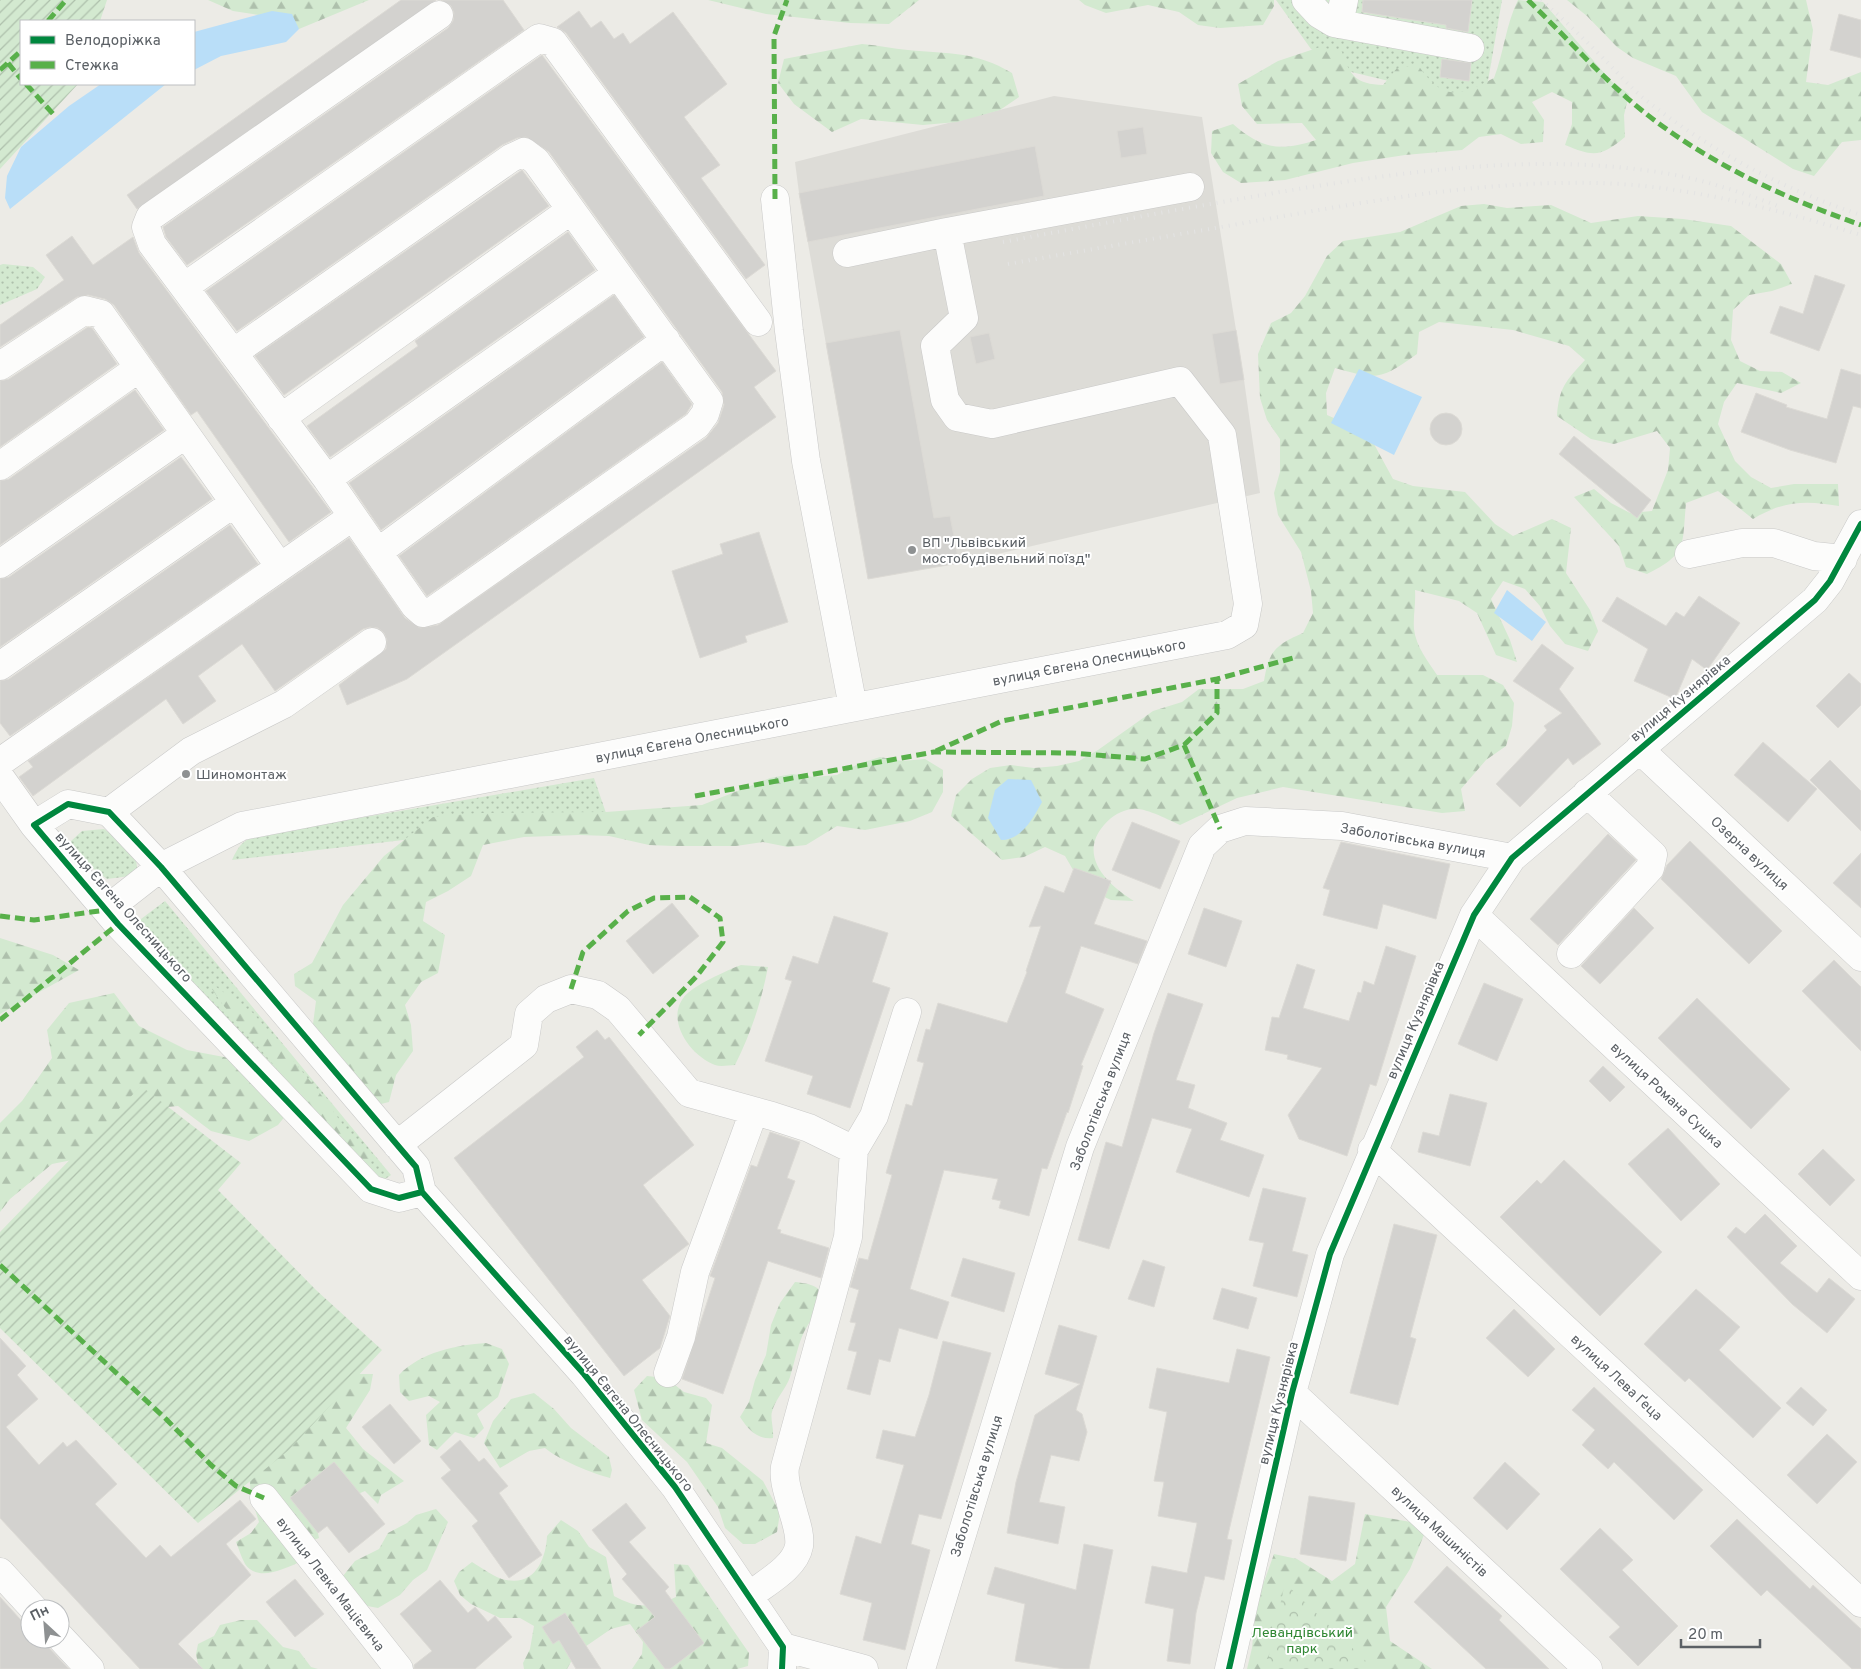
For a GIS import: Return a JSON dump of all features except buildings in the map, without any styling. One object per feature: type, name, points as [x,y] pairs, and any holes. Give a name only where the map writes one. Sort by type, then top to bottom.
[{"type":"street","points":[[1306,0],[1318,14],[1342,12],[1470,48]]},
{"type":"street","points":[[233,352],[511,158],[524,152],[536,161],[709,401],[705,414],[697,425],[434,610],[424,613],[415,606],[352,518],[327,479],[152,244],[146,227],[150,217],[439,15]]},
{"type":"street","points":[[184,287],[539,38],[554,42],[758,322]]},
{"type":"street","points":[[847,253],[947,232],[1190,187]]},
{"type":"street","points":[[775,199],[789,331],[806,461],[853,707]]},
{"type":"street","points":[[281,418],[571,210]]},
{"type":"street","name":"вулиця Євгена Олесницького","points":[[161,867],[242,826],[1227,635],[1244,624],[1248,604],[1222,435],[1180,381],[992,424],[958,417],[953,411],[945,400],[935,346],[964,318],[947,232]]},
{"type":"street","points":[[327,479],[617,274]]},
{"type":"street","points":[[0,366],[85,310],[101,314],[280,567]]},
{"type":"street","points":[[378,552],[666,340]]},
{"type":"street","points":[[0,466],[139,368]]},
{"type":"street","points":[[0,564],[186,434]]},
{"type":"street","points":[[0,666],[234,502]]},
{"type":"street","points":[[0,762],[352,518]]},
{"type":"street","name":"вулиця Кузнярівка","points":[[1228,1669],[1292,1394],[1330,1254],[1372,1150],[1474,915],[1512,858],[1815,600],[1843,559],[1861,524]]},
{"type":"street","points":[[1689,554],[1742,543],[1774,543],[1814,556],[1843,559]]},
{"type":"street","points":[[109,812],[191,751],[284,704],[372,642]]},
{"type":"street","name":"Озерна вулиця","points":[[1640,749],[1861,957]]},
{"type":"street","points":[[0,777],[34,824]]},
{"type":"street","points":[[1571,954],[1650,868],[1652,855],[1587,793]]},
{"type":"street","name":"вулиця Євгена Олесницького","points":[[422,1192],[399,1198],[371,1189],[106,910],[34,824],[68,804],[109,812],[161,867],[416,1168],[422,1192],[584,1374],[669,1479],[749,1596],[780,1663]]},
{"type":"street","name":"Заболотівська вулиця","points":[[921,1669],[1080,1147],[1202,846],[1220,829],[1245,821],[1342,826],[1512,858]]},
{"type":"street","points":[[106,910],[161,867]]},
{"type":"street","name":"вулиця Романа Сушка","points":[[1474,915],[1861,1276]]},
{"type":"street","points":[[397,1145],[524,1045],[529,1014],[546,999],[571,989],[598,996],[618,1009],[689,1093],[809,1128],[854,1150]]},
{"type":"street","points":[[749,1596],[788,1566],[796,1556],[800,1545],[784,1473],[848,1237],[854,1150],[874,1116],[907,1012]]},
{"type":"street","points":[[668,1373],[681,1337],[695,1272],[754,1111]]},
{"type":"street","name":"вулиця Лева Ґеца","points":[[1372,1150],[1861,1604]]},
{"type":"street","name":"вулиця Машиністів","points":[[1292,1394],[1588,1669]]},
{"type":"street","name":"вулиця Левка Мацієвича","points":[[264,1498],[399,1669]]},
{"type":"street","points":[[0,1572],[25,1599]]},
{"type":"street","points":[[70,1648],[90,1669]]},
{"type":"street","points":[[780,1663],[864,1669]]},
{"type":"shaded area","points":[[1054,96],[1202,117],[1260,493],[959,563],[868,579],[795,162]]},
{"type":"green space","points":[[0,0],[107,0],[100,20],[20,20],[20,85],[77,85],[0,169]]},
{"type":"green space","points":[[208,0],[369,0],[299,29],[278,18],[233,11]]},
{"type":"green space","points":[[708,0],[919,0],[889,24],[850,23],[766,14]]},
{"type":"green space","points":[[1079,0],[1274,0],[1274,6],[1263,25],[1220,28],[1198,25],[1179,12],[1148,5],[1106,13],[1085,5]]},
{"type":"green space","points":[[1276,0],[1502,0],[1484,104],[1339,69],[1311,49]]},
{"type":"green space","points":[[1518,0],[1543,2],[1611,81],[1629,94],[1624,115],[1625,137],[1617,144],[1597,153],[1583,152],[1565,145],[1572,124],[1572,102],[1552,92],[1532,102],[1544,120],[1543,142],[1521,144],[1501,134],[1479,137],[1462,150],[1405,155],[1353,163],[1285,180],[1241,183],[1223,172],[1211,153],[1212,131],[1233,124],[1253,139],[1272,146],[1292,146],[1316,140],[1302,123],[1257,124],[1242,106],[1238,84],[1278,61],[1320,47],[1342,52],[1351,73],[1366,83],[1383,85],[1397,68],[1418,65],[1435,85],[1452,92],[1470,89],[1494,78]]},
{"type":"green space","points":[[1567,0],[1806,0],[1813,30],[1806,82],[1828,85],[1861,72],[1861,140],[1842,142],[1814,176],[1793,169],[1702,112],[1676,76],[1633,58],[1617,47],[1587,16]]},
{"type":"green space","points":[[862,44],[949,53],[986,61],[1012,73],[1019,97],[1000,110],[957,122],[923,125],[861,119],[832,132],[794,104],[778,83],[784,59]]},
{"type":"green space","points":[[1484,204],[1507,208],[1551,205],[1591,223],[1638,216],[1683,219],[1731,226],[1781,264],[1792,284],[1772,291],[1749,295],[1733,310],[1731,340],[1740,361],[1760,371],[1782,372],[1801,383],[1781,393],[1737,383],[1724,402],[1718,424],[1735,461],[1751,477],[1771,488],[1794,484],[1838,484],[1839,506],[1795,503],[1784,505],[1753,519],[1718,491],[1686,503],[1683,539],[1676,554],[1670,560],[1647,574],[1626,567],[1619,546],[1574,497],[1594,489],[1611,503],[1630,513],[1652,511],[1668,470],[1670,448],[1657,431],[1614,444],[1591,439],[1557,416],[1560,398],[1565,385],[1585,360],[1569,346],[1513,330],[1439,322],[1419,332],[1417,354],[1386,373],[1370,376],[1335,368],[1326,393],[1327,415],[1368,433],[1393,479],[1413,486],[1465,492],[1495,524],[1513,536],[1552,519],[1571,528],[1566,573],[1590,610],[1598,631],[1588,651],[1565,644],[1550,626],[1540,606],[1525,589],[1503,581],[1491,599],[1510,640],[1517,662],[1496,655],[1477,613],[1459,601],[1415,590],[1415,636],[1423,654],[1437,675],[1483,675],[1503,685],[1514,703],[1512,726],[1506,746],[1486,760],[1461,789],[1465,811],[1442,813],[1283,787],[1237,798],[1180,825],[1143,810],[1133,809],[1121,812],[1104,825],[1096,837],[1095,858],[1099,869],[1106,878],[1134,901],[1111,900],[1091,891],[1076,875],[1065,856],[1045,847],[1024,857],[1002,860],[951,816],[956,795],[972,779],[990,768],[1011,765],[1034,768],[1057,766],[1079,761],[1098,750],[1153,711],[1182,702],[1199,689],[1243,689],[1264,681],[1268,663],[1275,650],[1286,641],[1303,633],[1313,613],[1311,591],[1301,552],[1278,515],[1274,493],[1280,472],[1280,439],[1267,420],[1260,398],[1258,354],[1271,323],[1291,313],[1305,296],[1327,256],[1343,241],[1400,232],[1461,206]]},
{"type":"green space","points":[[0,265],[33,267],[45,277],[37,289],[0,305]]},
{"type":"green space","points":[[880,757],[902,761],[925,759],[943,770],[943,792],[932,812],[910,821],[865,830],[837,826],[806,845],[788,847],[763,842],[736,846],[649,845],[609,836],[579,835],[524,837],[483,845],[471,876],[426,902],[423,921],[445,935],[438,973],[421,982],[405,1005],[411,1025],[413,1051],[396,1075],[389,1102],[369,1107],[322,1051],[313,1024],[316,1001],[295,986],[294,974],[312,963],[343,905],[384,856],[433,817],[478,813],[606,812],[702,805],[770,778],[792,774],[814,777],[837,775],[858,764]]},
{"type":"green space","points":[[594,778],[607,816],[232,860],[243,843],[251,838],[263,835]]},
{"type":"green space","points":[[104,829],[135,852],[138,875],[107,879],[72,852],[70,842],[82,831]]},
{"type":"green space","points":[[165,901],[391,1175],[378,1184],[137,922]]},
{"type":"green space","points":[[0,938],[53,955],[79,970],[0,1014]]},
{"type":"green space","points":[[741,965],[768,967],[762,993],[751,1029],[735,1065],[715,1065],[697,1054],[683,1037],[677,1016],[679,1006],[684,997],[694,988]]},
{"type":"green space","points":[[205,979],[253,1013],[316,1088],[344,1126],[370,1153],[369,1166],[333,1135],[223,1005]]},
{"type":"green space","points":[[114,993],[139,1026],[187,1050],[245,1061],[290,1110],[278,1125],[249,1141],[211,1131],[178,1106],[146,1109],[92,1156],[52,1164],[10,1199],[0,1212],[0,1123],[22,1101],[52,1058],[47,1030],[69,1003]]},
{"type":"green space","points":[[141,1086],[241,1163],[218,1190],[316,1290],[382,1350],[289,1450],[198,1523],[0,1328],[0,1232]]},
{"type":"green space","points":[[795,1282],[818,1288],[826,1301],[802,1337],[790,1377],[773,1407],[771,1417],[773,1438],[767,1438],[758,1435],[750,1429],[740,1417],[749,1402],[755,1380],[766,1355],[771,1325],[780,1303]]},
{"type":"green space","points":[[486,1343],[502,1349],[509,1364],[498,1397],[477,1414],[484,1428],[474,1438],[455,1432],[437,1450],[429,1445],[426,1415],[440,1402],[429,1396],[409,1401],[400,1392],[399,1375],[428,1355],[451,1348]]},
{"type":"green space","points":[[352,1374],[373,1374],[370,1390],[346,1428],[363,1449],[404,1481],[381,1495],[378,1504],[365,1491],[346,1499],[316,1524],[319,1538],[308,1542],[300,1562],[272,1572],[257,1573],[250,1570],[245,1564],[236,1542],[251,1533],[259,1522],[251,1497],[249,1472]]},
{"type":"green space","points":[[647,1376],[666,1378],[684,1392],[706,1398],[712,1405],[706,1443],[722,1448],[763,1481],[780,1513],[777,1532],[755,1544],[743,1544],[725,1528],[718,1507],[687,1462],[642,1420],[634,1390]]},
{"type":"green space","points":[[534,1393],[554,1409],[571,1428],[609,1457],[612,1470],[610,1478],[576,1466],[545,1448],[529,1451],[500,1468],[484,1443],[493,1421],[511,1399]]},
{"type":"green space","points":[[436,1509],[448,1522],[427,1570],[413,1580],[400,1595],[378,1608],[362,1605],[345,1585],[343,1576],[355,1561],[379,1549],[388,1533],[407,1523],[416,1515]]},
{"type":"green space","points":[[1365,1514],[1428,1525],[1410,1569],[1386,1607],[1390,1641],[1432,1669],[1247,1669],[1252,1648],[1256,1604],[1274,1554],[1297,1559],[1332,1581],[1355,1564]]},
{"type":"green space","points":[[561,1520],[578,1531],[589,1547],[606,1557],[614,1596],[630,1603],[645,1606],[676,1597],[674,1564],[688,1565],[749,1653],[748,1666],[737,1669],[632,1669],[642,1654],[643,1642],[630,1624],[611,1629],[576,1653],[567,1669],[524,1669],[523,1663],[530,1649],[534,1626],[520,1618],[500,1618],[471,1604],[460,1595],[454,1581],[459,1572],[472,1562],[502,1579],[516,1581],[524,1579],[537,1569],[544,1553],[547,1536]]},
{"type":"green space","name":"Левандівський парк","points":[[1285,1583],[1374,1669],[1266,1669]]},
{"type":"green space","points":[[241,1620],[257,1620],[283,1647],[299,1651],[311,1667],[318,1669],[199,1669],[196,1654],[198,1644],[214,1636],[220,1625]]},
{"type":"water","points":[[272,11],[292,14],[299,29],[286,42],[221,56],[195,69],[195,32]]},
{"type":"water","points":[[100,85],[165,85],[10,209],[5,198],[7,176],[21,147],[69,106]]},
{"type":"water","points":[[1359,369],[1422,397],[1394,455],[1331,423]]},
{"type":"water","points":[[1507,590],[1546,622],[1532,641],[1494,613]]},
{"type":"water","points":[[1008,779],[1031,780],[1042,802],[1031,821],[1021,832],[1008,839],[1001,840],[988,818],[995,790]]},
{"type":"railway","points":[[1541,0],[1642,97],[1693,134],[1746,166],[1774,180],[1832,205],[1861,215]]},
{"type":"railway","points":[[1003,242],[1292,190],[1426,171],[1471,167],[1561,164],[1651,171],[1717,185],[1781,207]]},
{"type":"railway","points":[[1008,264],[1317,210],[1435,192],[1553,183],[1626,184],[1694,193],[1762,207],[1861,235]]},
{"type":"marked path","points":[[49,20],[66,0]]},
{"type":"marked path","points":[[775,199],[774,36],[787,0]]},
{"type":"marked path","points":[[1528,0],[1620,92],[1686,142],[1742,175],[1771,189],[1861,225]]},
{"type":"marked path","points":[[0,70],[20,52]]},
{"type":"marked path","points":[[8,63],[20,78]]},
{"type":"marked path","points":[[27,85],[54,115],[57,115]]},
{"type":"marked path","points":[[936,751],[1002,721],[1217,679],[1293,658]]},
{"type":"marked path","points":[[1184,745],[1217,713],[1217,679]]},
{"type":"marked path","points":[[695,796],[934,752],[1072,753],[1145,759],[1184,745],[1220,829]]},
{"type":"marked path","points":[[571,989],[583,952],[628,911],[654,898],[690,897],[720,918],[723,942],[696,977],[639,1035]]},
{"type":"marked path","points":[[0,916],[34,920],[106,910]]},
{"type":"marked path","points":[[0,1020],[118,924]]},
{"type":"marked path","points":[[0,1265],[166,1419],[211,1465],[236,1486],[264,1498]]},
{"type":"cycle path","points":[[1229,1669],[1292,1393],[1330,1254],[1474,915],[1512,858],[1815,600],[1830,581],[1861,524]]},
{"type":"cycle path","points":[[422,1192],[399,1198],[371,1189],[118,924],[34,825],[68,804],[109,812],[161,867],[416,1167],[422,1192],[584,1374],[675,1487],[783,1647],[782,1669]]},
{"type":"place","name":"ВП \"Львівський мостобудівельний поїзд\"","points":[[912,550]]},
{"type":"place","name":"Шиномонтаж","points":[[186,774]]}]
